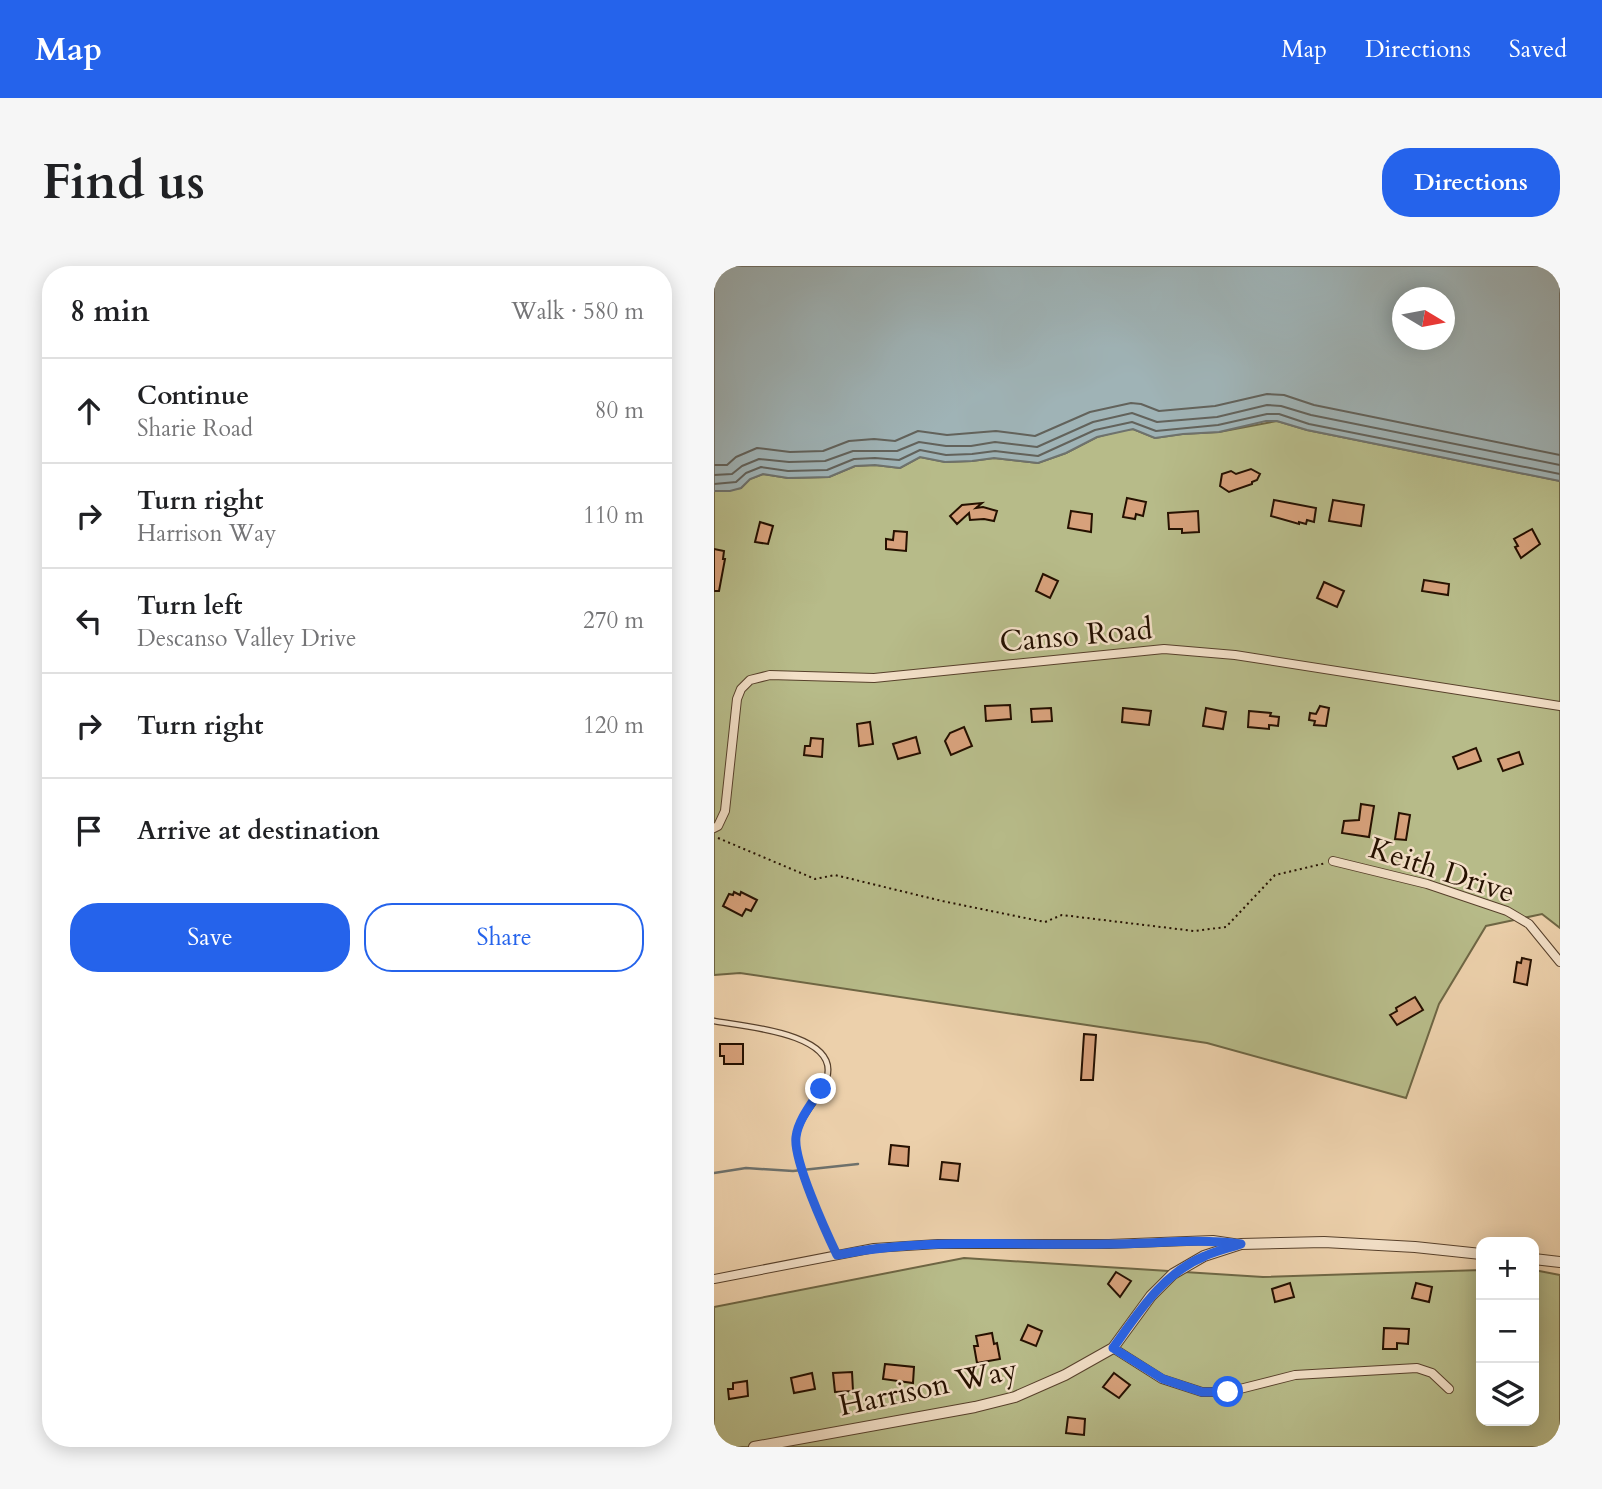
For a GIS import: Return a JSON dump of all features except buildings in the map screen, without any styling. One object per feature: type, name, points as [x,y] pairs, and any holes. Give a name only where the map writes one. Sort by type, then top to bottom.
[{"type":"street","name":"Canso Road","points":[[714,828],[718,826],[725,811],[737,699],[741,689],[750,680],[771,675],[874,678],[1175,649],[1236,654],[1560,706]]},
{"type":"street","name":"Keith Drive","points":[[1334,861],[1427,884],[1507,911],[1529,924],[1560,962]]},
{"type":"street","points":[[714,1279],[874,1248],[938,1244],[1109,1244],[1213,1240],[1241,1244]]},
{"type":"street","name":"Harrison Way","points":[[754,1447],[975,1407],[1015,1397],[1065,1375],[1113,1348],[1151,1296],[1173,1274],[1204,1256],[1241,1244],[1324,1242],[1476,1253]]},
{"type":"street","points":[[1539,1260],[1560,1262]]},
{"type":"street","points":[[1113,1348],[1163,1379],[1202,1392],[1228,1392],[1295,1375],[1417,1368],[1432,1373],[1449,1389]]},
{"type":"lane","points":[[714,1021],[793,1036],[812,1045],[822,1055],[827,1065],[827,1076],[799,1128],[797,1148],[816,1207],[837,1255]]},
{"type":"path","points":[[718,838],[815,879],[835,875],[1045,922],[1062,915],[1194,931],[1226,926],[1275,874],[1334,861]]},
{"type":"green space","points":[[1277,421],[1307,430],[1560,481],[1560,928],[1542,914],[1486,926],[1439,1004],[1406,1098],[1207,1043],[740,973],[714,975],[714,491],[741,488],[750,479],[763,474],[788,478],[829,477],[855,466],[900,468],[920,457],[945,462],[994,458],[1038,463],[1066,453],[1097,437],[1123,430],[1133,429],[1155,438],[1219,432]]},
{"type":"green space","points":[[964,1258],[1263,1277],[1476,1270],[1476,1426],[1539,1426],[1539,1271],[1560,1275],[1560,1447],[714,1447],[714,1307]]},
{"type":"water","points":[[714,266],[1560,266],[1560,481],[1307,430],[1277,421],[1266,421],[1219,432],[1155,438],[1133,429],[1097,437],[1066,453],[1038,463],[994,458],[945,462],[920,457],[900,468],[855,466],[829,477],[788,478],[763,474],[750,479],[741,488],[714,491]]},
{"type":"waterway","points":[[714,1173],[746,1168],[793,1171],[858,1164]]},
{"type":"route","points":[[821,1089],[796,1138],[816,1207],[837,1255],[874,1248],[938,1244],[1109,1244],[1213,1240],[1241,1244],[1204,1256],[1173,1274],[1151,1296],[1113,1348],[1163,1379],[1202,1392],[1228,1392]]}]
